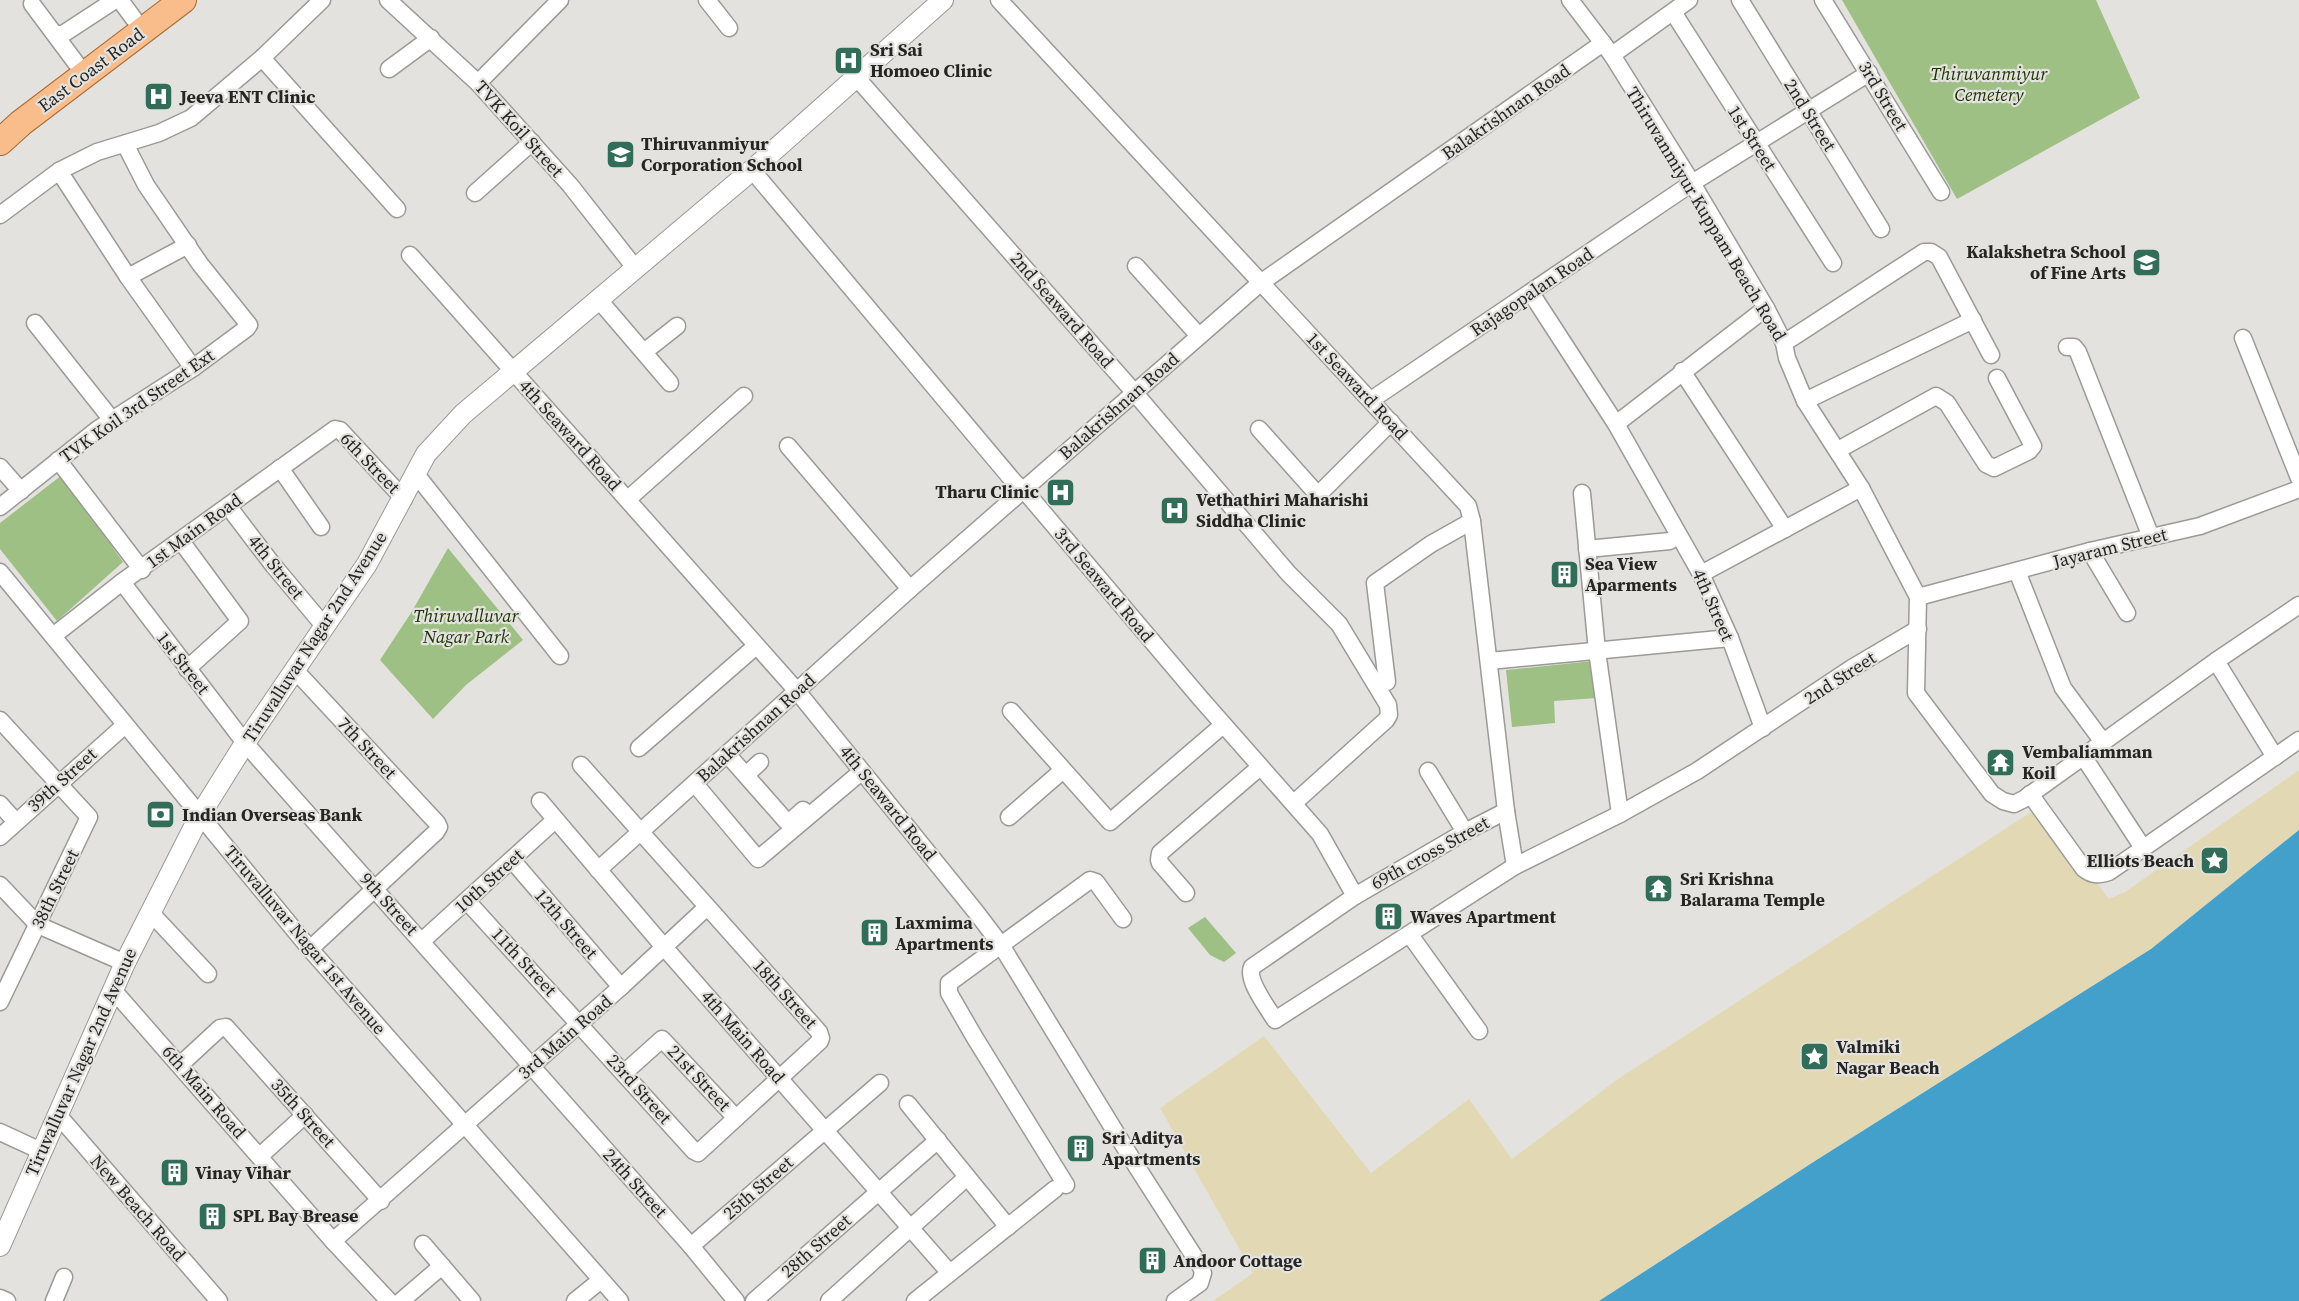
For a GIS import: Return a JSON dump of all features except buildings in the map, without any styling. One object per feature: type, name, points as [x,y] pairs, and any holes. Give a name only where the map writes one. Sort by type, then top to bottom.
[{"type":"main road","name":"East Coast Road","points":[[0,120],[76,63],[123,6],[158,0]]},
{"type":"main road","name":"East Coast Road","points":[[0,142],[21,123],[183,0]]},
{"type":"street","points":[[0,215],[58,171],[97,152],[159,133],[191,118],[262,58],[322,0]]},
{"type":"street","name":"TVK Koil Street","points":[[388,0],[478,83],[532,142],[636,268]]},
{"type":"street","points":[[478,83],[560,0]]},
{"type":"street","points":[[707,0],[729,28]]},
{"type":"street","name":"Tiruvalluvar Nagar 2nd Avenue","points":[[2,1237],[125,963],[200,815],[294,669],[367,564],[404,499],[426,454],[463,414],[752,170],[943,0]]},
{"type":"street","name":"1st Seaward Road","points":[[999,0],[1259,284],[1371,400],[1468,506],[1472,521],[1506,812],[1515,866]]},
{"type":"street","name":"Thiruvanmiyur Kuppam Beach Road","points":[[1570,0],[1607,49],[1692,183],[1766,308],[1784,343],[1787,358],[1805,401],[1861,488],[1918,597],[1916,693],[1992,794],[2003,801],[2014,804],[2030,794]]},
{"type":"street","name":"Balakrishnan Road","points":[[598,870],[910,589],[1259,284],[1607,49],[1689,0]]},
{"type":"street","name":"2nd Street","points":[[1740,0],[1881,229]]},
{"type":"street","name":"3rd Street","points":[[1823,0],[1941,192]]},
{"type":"street","points":[[32,1],[76,63]]},
{"type":"street","points":[[55,34],[63,34],[123,6]]},
{"type":"street","name":"1st Street","points":[[1672,12],[1833,263]]},
{"type":"street","points":[[389,69],[431,38]]},
{"type":"street","points":[[262,58],[397,209]]},
{"type":"street","name":"Rajagopalan Road","points":[[1371,400],[1692,183],[1869,73]]},
{"type":"street","name":"2nd Seaward Road","points":[[856,77],[1134,392],[1288,573],[1339,624],[1388,705],[1389,715],[1294,803]]},
{"type":"street","points":[[475,193],[532,142]]},
{"type":"street","points":[[124,144],[146,185],[188,245],[128,277]]},
{"type":"street","name":"3rd Seaward Road","points":[[752,170],[1015,483],[1024,490],[1223,725],[1320,834],[1355,896]]},
{"type":"street","points":[[58,171],[128,277],[194,368]]},
{"type":"street","name":"TVK Koil 3rd Street Ext","points":[[0,507],[112,420],[194,368],[248,328],[247,322],[188,245]]},
{"type":"street","points":[[1784,343],[1924,252],[1931,252],[1939,257],[1991,355]]},
{"type":"street","name":"4th Seaward Road","points":[[410,255],[797,691],[915,835],[1001,945],[1201,1267],[1203,1278],[1200,1283],[1174,1301]]},
{"type":"street","points":[[1136,266],[1199,336]]},
{"type":"street","name":"4th Street","points":[[1531,293],[1616,424],[1701,574],[1730,639],[1763,728]]},
{"type":"street","points":[[599,300],[670,383]]},
{"type":"street","points":[[1616,424],[1766,308]]},
{"type":"street","points":[[1805,401],[1973,320]]},
{"type":"street","points":[[35,323],[112,420]]},
{"type":"street","points":[[644,352],[677,326]]},
{"type":"street","points":[[2242,338],[2299,478]]},
{"type":"street","points":[[2067,347],[2074,347],[2078,352],[2151,537]]},
{"type":"street","points":[[1682,371],[1785,529]]},
{"type":"street","points":[[1838,450],[1936,396],[1947,403],[1986,464],[1994,468],[2033,447],[1997,378]]},
{"type":"street","points":[[628,499],[744,396]]},
{"type":"street","points":[[1259,429],[1318,495],[1391,422]]},
{"type":"street","name":"1st Main Road","points":[[53,636],[122,582],[142,570],[337,429]]},
{"type":"street","name":"6th Street","points":[[337,429],[404,499]]},
{"type":"street","points":[[788,446],[910,589]]},
{"type":"street","points":[[58,460],[142,570]]},
{"type":"street","points":[[0,467],[21,491]]},
{"type":"street","points":[[280,468],[321,527]]},
{"type":"street","points":[[415,473],[560,656]]},
{"type":"street","points":[[1701,574],[1861,488]]},
{"type":"street","name":"Jayaram Street","points":[[1918,597],[2090,551],[2200,526],[2299,489]]},
{"type":"street","points":[[1582,493],[1598,651],[1620,814]]},
{"type":"street","name":"4th Street","points":[[228,506],[325,627]]},
{"type":"street","points":[[1387,682],[1375,583],[1431,544],[1472,521]]},
{"type":"street","points":[[1587,549],[1670,540]]},
{"type":"street","points":[[181,541],[240,621],[187,669]]},
{"type":"street","points":[[2090,551],[2127,613]]},
{"type":"street","points":[[2017,571],[2063,688],[2103,742]]},
{"type":"street","name":"Tiruvalluvar Nagar 1st Avenue","points":[[0,572],[310,949],[620,1301]]},
{"type":"street","name":"1st Street","points":[[122,582],[245,743]]},
{"type":"street","points":[[2299,605],[2216,661],[2030,794],[2084,869],[2091,875],[2109,872],[2299,740]]},
{"type":"street","name":"2nd Street","points":[[1410,935],[1515,866],[1620,814],[1697,771],[1852,668],[1918,629]]},
{"type":"street","points":[[1489,661],[1730,639]]},
{"type":"street","points":[[639,748],[756,646]]},
{"type":"street","points":[[2216,661],[2275,756]]},
{"type":"street","name":"7th Street","points":[[294,669],[439,827],[374,888]]},
{"type":"street","points":[[1011,711],[1106,819],[1113,821],[1223,725]]},
{"type":"street","points":[[0,720],[57,784]]},
{"type":"street","name":"39th Street","points":[[0,837],[125,725]]},
{"type":"street","name":"9th Street","points":[[245,743],[531,1066]]},
{"type":"street","points":[[727,754],[786,821],[859,768]]},
{"type":"street","points":[[2083,756],[2143,849]]},
{"type":"street","points":[[746,775],[760,762]]},
{"type":"street","points":[[581,765],[707,907]]},
{"type":"street","points":[[1186,893],[1158,860],[1160,853],[1260,767]]},
{"type":"street","points":[[694,784],[758,859],[859,768]]},
{"type":"street","points":[[1009,817],[1063,770]]},
{"type":"street","points":[[1428,771],[1465,832]]},
{"type":"street","name":"38th Street","points":[[0,1002],[89,819],[57,784]]},
{"type":"street","name":"4th Main Road","points":[[540,801],[664,947],[949,1272]]},
{"type":"street","points":[[0,804],[16,822]]},
{"type":"street","name":"69th cross Street","points":[[1410,935],[1275,1020],[1252,982],[1250,971],[1252,967],[1355,896],[1465,832],[1506,812]]},
{"type":"street","name":"10th Street","points":[[422,941],[555,820]]},
{"type":"street","name":"12th Street","points":[[512,860],[621,987]]},
{"type":"street","points":[[915,1301],[1060,1187],[949,993],[949,983],[1092,879],[1123,919]]},
{"type":"street","points":[[0,885],[38,925],[125,963]]},
{"type":"street","points":[[310,949],[374,888]]},
{"type":"street","name":"11th Street","points":[[467,901],[580,1024]]},
{"type":"street","name":"3rd Main Road","points":[[333,1241],[580,1024],[707,907]]},
{"type":"street","name":"18th Street","points":[[707,907],[821,1035],[820,1041],[779,1078]]},
{"type":"street","points":[[150,912],[208,974]]},
{"type":"street","points":[[1410,935],[1479,1031]]},
{"type":"street","name":"6th Main Road","points":[[114,991],[333,1241],[389,1301]]},
{"type":"street","name":"23rd Street","points":[[580,1024],[694,1151],[698,1153],[736,1118]]},
{"type":"street","name":"35th Street","points":[[180,1065],[224,1027],[381,1201]]},
{"type":"street","name":"21st Street","points":[[624,1073],[661,1039],[664,1040],[736,1118]]},
{"type":"street","name":"24th Street","points":[[531,1066],[691,1246],[736,1301]]},
{"type":"street","points":[[736,1118],[779,1078]]},
{"type":"street","name":"25th Street","points":[[691,1246],[880,1083]]},
{"type":"street","points":[[908,1104],[1008,1227]]},
{"type":"street","name":"New Beach Road","points":[[58,1115],[219,1301]]},
{"type":"street","points":[[260,1156],[305,1115]]},
{"type":"street","points":[[0,1132],[41,1151]]},
{"type":"street","name":"28th Street","points":[[754,1301],[938,1140]]},
{"type":"street","points":[[829,1301],[967,1176]]},
{"type":"street","points":[[423,1244],[472,1301]]},
{"type":"street","points":[[401,1301],[442,1266]]},
{"type":"street","points":[[54,1301],[64,1277]]},
{"type":"street","points":[[575,1301],[601,1280]]},
{"type":"street","points":[[0,1298],[7,1301]]},
{"type":"green space","name":"Thiruvanmiyur Cemetery","points":[[1842,0],[2096,0],[2140,98],[1957,199]]},
{"type":"green space","points":[[62,475],[123,562],[57,621],[0,549],[0,523]]},
{"type":"green space","name":"Thiruvalluvar Nagar Park","points":[[448,548],[523,640],[466,685],[433,719],[380,660],[411,613]]},
{"type":"green space","points":[[1593,661],[1597,698],[1554,701],[1555,723],[1512,727],[1506,670]]},
{"type":"green space","points":[[1205,917],[1236,953],[1224,962],[1210,955],[1188,928]]},
{"type":"sand","name":"Valmiki Nagar Beach","points":[[2299,770],[2299,830],[2151,949],[1815,1161],[1599,1301],[1213,1301],[1253,1273],[1160,1108],[1264,1036],[1371,1173],[1469,1099],[1512,1159],[1618,1079],[2039,807],[2109,899],[2125,892]]},
{"type":"water","points":[[2299,830],[2299,1301],[1599,1301],[1815,1161],[2151,949]]},
{"type":"place","name":"Sri Sai Homoeo Clinic","points":[[849,60]]},
{"type":"place","name":"Jeeva ENT Clinic","points":[[159,97]]},
{"type":"place","name":"Thiruvanmiyur Corporation School","points":[[620,154]]},
{"type":"place","name":"Kalakshetra School of Fine Arts","points":[[2147,262]]},
{"type":"place","name":"Tharu Clinic","points":[[1060,492]]},
{"type":"place","name":"Vethathiri Maharishi Siddha Clinic","points":[[1175,510]]},
{"type":"place","name":"Sea View Aparments","points":[[1564,574]]},
{"type":"place","name":"Vembaliamman Koil","points":[[2001,762]]},
{"type":"place","name":"Indian Overseas Bank","points":[[161,815]]},
{"type":"place","name":"Elliots Beach","points":[[2215,861]]},
{"type":"place","name":"Sri Krishna Balarama Temple","points":[[1659,889]]},
{"type":"place","name":"Waves Apartment","points":[[1389,917]]},
{"type":"place","name":"Laxmima Apartments","points":[[874,933]]},
{"type":"place","name":"Valmiki Nagar Beach","points":[[1815,1057]]},
{"type":"place","name":"Sri Aditya Apartments","points":[[1081,1148]]},
{"type":"place","name":"Vinay Vihar","points":[[174,1173]]},
{"type":"place","name":"SPL Bay Brease","points":[[212,1216]]},
{"type":"place","name":"Andoor Cottage","points":[[1152,1261]]}]
